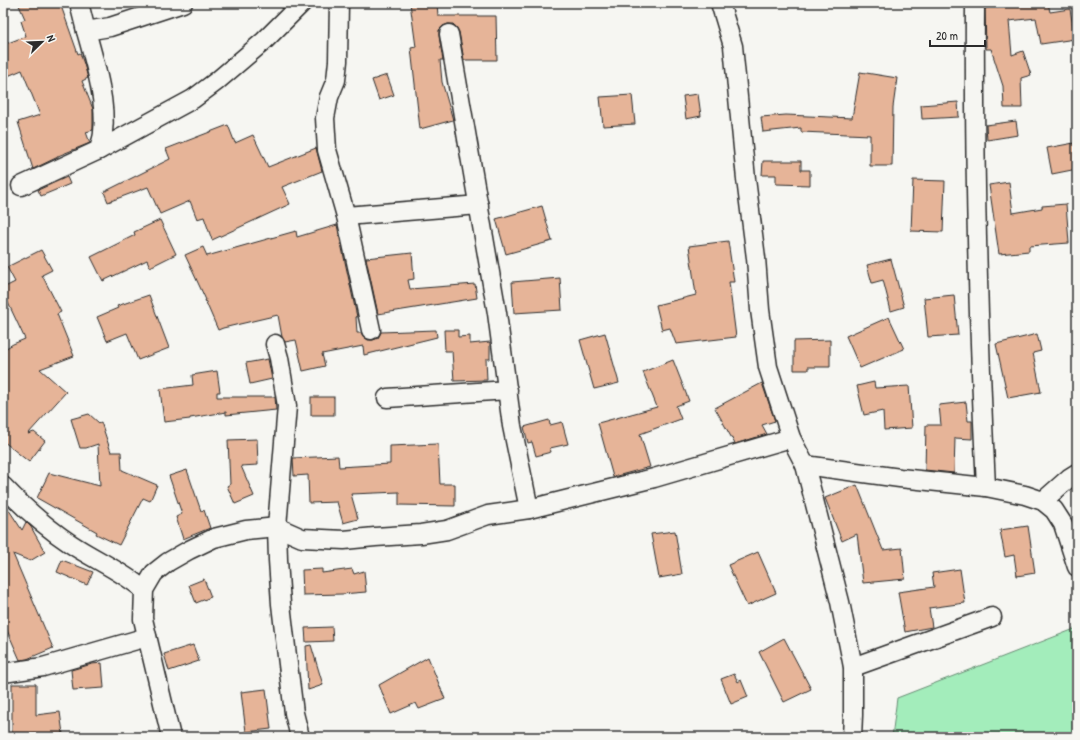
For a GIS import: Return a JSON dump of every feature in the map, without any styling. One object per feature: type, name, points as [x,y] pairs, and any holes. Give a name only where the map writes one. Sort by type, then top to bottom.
[{"type":"street","points":[[79,3],[101,96],[104,115],[103,132],[99,150]]},
{"type":"street","points":[[86,31],[110,27],[183,3]]},
{"type":"street","points":[[20,186],[99,150],[193,99],[217,81],[258,46],[302,3]]},
{"type":"street","points":[[339,3],[338,61],[336,80],[328,97],[325,118],[327,150],[346,216],[371,330]]},
{"type":"street","points":[[720,3],[733,46],[746,179],[756,258],[760,310],[768,366],[791,438],[805,465],[840,602],[853,667],[852,737]]},
{"type":"street","points":[[975,3],[974,120],[979,354],[986,487]]},
{"type":"street","points":[[449,34],[479,205],[518,461],[529,509]]},
{"type":"street","points":[[346,216],[479,205]]},
{"type":"street","points":[[275,344],[288,406],[277,527],[282,619],[294,712],[300,737]]},
{"type":"street","points":[[387,398],[508,390]]},
{"type":"street","points":[[171,737],[143,620],[144,590],[154,574],[168,562],[189,550],[214,538],[239,532],[277,527],[302,538],[344,540],[421,534],[447,530],[488,516],[529,509],[654,478],[791,438]]},
{"type":"street","points":[[805,465],[900,478],[986,487],[1025,495],[1044,501],[1054,510],[1063,524],[1077,567]]},
{"type":"street","points":[[1044,501],[1069,478],[1077,473]]},
{"type":"street","points":[[3,486],[24,508],[71,544],[131,579],[144,590]]},
{"type":"street","points":[[853,667],[992,617]]},
{"type":"street","points":[[3,673],[43,667],[147,637]]},
{"type":"green space","points":[[1077,628],[1077,737],[892,737],[897,698]]},
{"type":"building","points":[[18,3],[60,3],[78,54],[80,53],[84,64],[88,78],[82,81],[93,109],[93,130],[86,132],[90,143],[58,156],[33,169],[18,122],[40,115],[22,70],[3,78],[3,45],[26,36],[21,21],[25,19]]},
{"type":"building","points":[[410,3],[437,3],[438,16],[496,16],[497,60],[464,60],[457,28],[453,24],[448,24],[439,30],[443,60],[440,60],[442,82],[453,120],[420,129],[411,48],[416,47]]},
{"type":"building","points":[[1048,3],[1050,12],[1070,9],[1075,39],[1041,44],[1036,18],[1009,21],[1012,55],[1023,51],[1031,75],[1021,78],[1022,108],[1004,108],[1003,86],[991,49],[986,49],[985,8]]},
{"type":"building","points":[[860,72],[897,78],[893,107],[892,166],[870,166],[870,135],[801,132],[801,128],[763,132],[761,117],[786,115],[852,118]]},
{"type":"building","points":[[387,75],[394,95],[379,100],[372,80]]},
{"type":"building","points":[[698,94],[701,116],[686,119],[683,96]]},
{"type":"building","points":[[632,95],[635,124],[603,126],[600,97]]},
{"type":"building","points":[[958,102],[959,117],[922,119],[921,105]]},
{"type":"building","points":[[1016,121],[1018,135],[987,140],[986,125]]},
{"type":"building","points":[[228,125],[235,143],[253,135],[268,167],[316,148],[322,171],[282,187],[290,204],[212,240],[204,217],[197,219],[190,201],[160,214],[148,187],[108,202],[104,192],[170,159],[166,149]]},
{"type":"building","points":[[1074,143],[1077,169],[1052,174],[1047,148]]},
{"type":"building","points":[[763,161],[801,161],[801,170],[810,170],[810,185],[776,184],[776,175],[762,175]]},
{"type":"building","points":[[67,177],[70,184],[41,196],[38,190]]},
{"type":"building","points":[[913,180],[945,181],[943,232],[911,231]]},
{"type":"building","points":[[1009,182],[1013,213],[1042,208],[1042,206],[1066,204],[1069,243],[1029,246],[1029,251],[999,254],[989,185]]},
{"type":"building","points":[[542,206],[552,241],[506,254],[496,219]]},
{"type":"building","points":[[160,220],[176,254],[150,267],[147,260],[103,281],[91,257],[135,235],[134,232]]},
{"type":"building","points":[[337,225],[357,317],[357,333],[361,333],[368,340],[373,340],[378,338],[381,332],[436,330],[437,337],[364,355],[363,346],[322,354],[325,366],[303,371],[296,340],[285,342],[282,337],[278,315],[218,330],[185,255],[203,247],[207,256],[296,231],[297,237]]},
{"type":"building","points":[[728,241],[734,282],[729,282],[736,337],[676,344],[670,328],[662,330],[656,305],[696,295],[689,246]]},
{"type":"building","points":[[41,250],[52,270],[42,275],[61,312],[57,314],[74,356],[40,369],[66,392],[28,434],[34,432],[45,441],[29,462],[3,441],[3,350],[25,339],[3,292],[3,288],[15,282],[7,267]]},
{"type":"building","points":[[412,253],[414,279],[408,280],[410,289],[475,284],[477,298],[378,314],[366,258]]},
{"type":"building","points":[[891,259],[904,307],[891,311],[883,280],[872,283],[867,265]]},
{"type":"building","points":[[560,278],[562,310],[514,313],[512,282]]},
{"type":"building","points":[[149,295],[169,348],[138,360],[127,333],[107,341],[97,317],[118,308],[117,306]]},
{"type":"building","points":[[954,295],[958,335],[928,337],[924,298]]},
{"type":"building","points":[[889,317],[904,349],[860,368],[846,336]]},
{"type":"building","points":[[444,330],[458,330],[458,337],[470,336],[470,344],[490,342],[490,359],[486,359],[487,380],[454,381],[452,351],[445,351]]},
{"type":"building","points":[[605,333],[619,383],[594,389],[580,340]]},
{"type":"building","points":[[1037,334],[1041,351],[1033,353],[1041,392],[1008,398],[996,344]]},
{"type":"building","points":[[830,340],[830,367],[808,367],[808,370],[794,370],[794,341]]},
{"type":"building","points":[[268,359],[272,379],[250,384],[246,363]]},
{"type":"building","points":[[673,360],[689,401],[676,406],[681,419],[640,434],[650,467],[613,477],[598,423],[657,407],[643,372]]},
{"type":"building","points":[[217,371],[220,392],[217,392],[217,397],[275,397],[276,410],[226,415],[226,412],[164,422],[160,389],[193,385],[192,375]]},
{"type":"building","points":[[874,382],[875,388],[909,386],[912,428],[884,430],[883,411],[864,415],[857,386]]},
{"type":"building","points":[[762,383],[775,421],[762,425],[767,434],[735,444],[715,408]]},
{"type":"building","points":[[311,397],[334,397],[334,415],[311,415]]},
{"type":"building","points":[[966,402],[968,421],[972,421],[972,439],[955,438],[954,473],[925,470],[926,425],[941,425],[939,405]]},
{"type":"building","points":[[89,414],[99,423],[101,422],[111,452],[121,452],[122,470],[157,485],[150,501],[143,498],[119,545],[96,534],[97,532],[37,498],[49,473],[100,486],[98,444],[86,448],[80,448],[71,419]]},
{"type":"building","points":[[549,420],[550,425],[562,422],[568,444],[550,448],[551,452],[536,456],[532,442],[528,443],[524,427]]},
{"type":"building","points":[[257,439],[258,465],[241,466],[254,496],[235,504],[227,486],[230,484],[228,440]]},
{"type":"building","points":[[438,444],[440,484],[455,484],[455,506],[399,505],[399,492],[351,494],[358,519],[343,523],[337,502],[309,503],[308,475],[294,476],[293,458],[338,456],[339,467],[390,464],[390,446]]},
{"type":"building","points":[[187,470],[201,511],[204,510],[210,528],[183,539],[176,517],[182,514],[169,476]]},
{"type":"building","points":[[857,485],[883,550],[902,548],[905,579],[863,583],[857,534],[842,541],[825,498]]},
{"type":"building","points":[[3,501],[22,530],[26,522],[31,527],[45,552],[30,561],[13,554],[53,648],[27,659],[20,660],[3,621]]},
{"type":"building","points":[[1028,526],[1035,573],[1017,576],[1014,555],[1005,557],[1000,530]]},
{"type":"building","points":[[675,531],[682,574],[659,578],[651,534]]},
{"type":"building","points":[[758,552],[776,593],[747,606],[728,565]]},
{"type":"building","points":[[62,560],[93,572],[87,585],[57,572]]},
{"type":"building","points":[[322,569],[322,573],[352,569],[354,574],[364,571],[366,592],[303,595],[302,570]]},
{"type":"building","points":[[960,569],[965,603],[929,608],[932,627],[905,632],[898,592],[934,587],[932,573]]},
{"type":"building","points":[[204,579],[211,597],[196,603],[189,585]]},
{"type":"building","points":[[332,627],[333,641],[306,642],[305,628]]},
{"type":"building","points":[[784,638],[811,689],[784,702],[759,652]]},
{"type":"building","points":[[193,645],[199,661],[169,671],[164,654]]},
{"type":"building","points":[[311,645],[323,685],[308,690],[306,646]]},
{"type":"building","points":[[428,657],[445,699],[419,709],[416,703],[391,714],[379,685]]},
{"type":"building","points":[[102,663],[104,688],[73,690],[71,670],[92,664]]},
{"type":"building","points":[[734,674],[738,682],[741,680],[748,697],[731,704],[721,679]]},
{"type":"building","points":[[12,684],[36,684],[36,715],[60,712],[63,734],[12,733]]},
{"type":"building","points":[[266,689],[271,729],[246,732],[241,692]]}]
